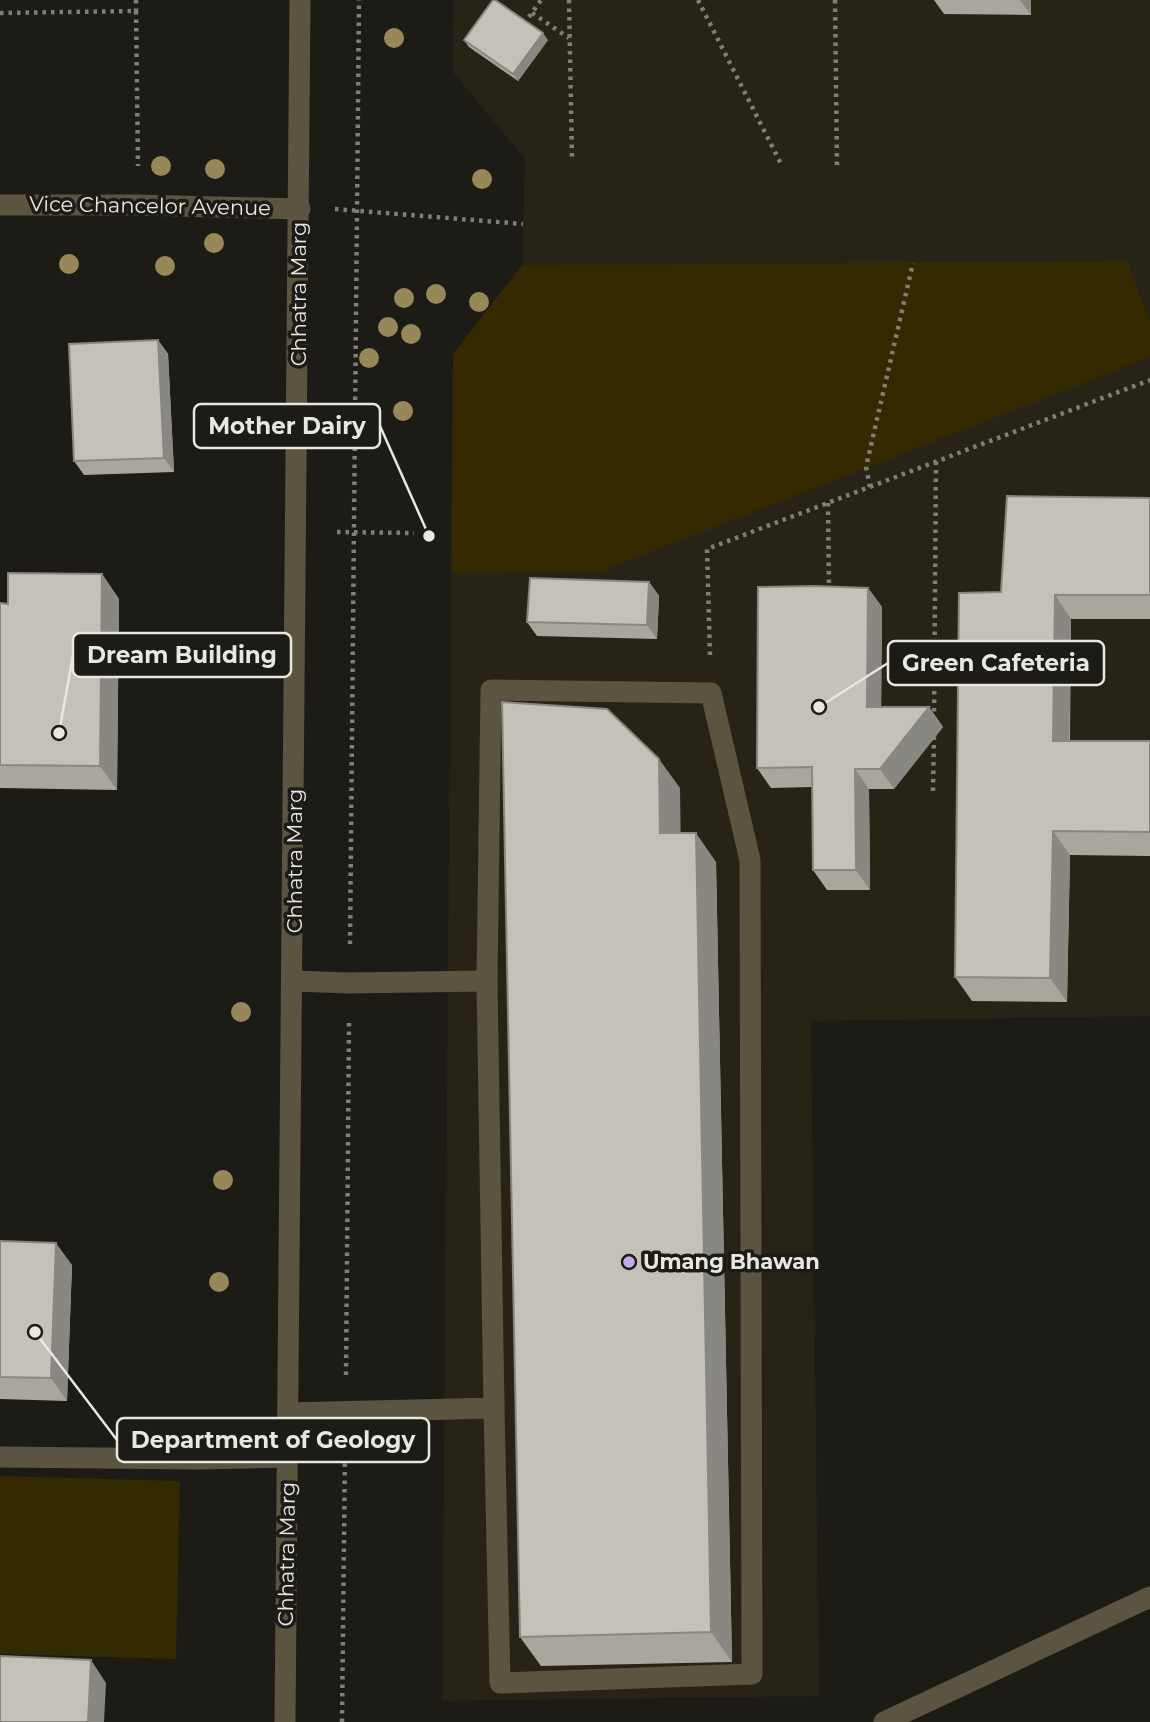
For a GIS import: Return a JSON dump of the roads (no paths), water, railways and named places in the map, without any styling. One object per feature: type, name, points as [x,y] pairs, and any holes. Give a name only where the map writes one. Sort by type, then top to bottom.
[{"type":"street","name":"Chhatra Marg","points":[[285,1722],[298,531],[300,0]]},
{"type":"street","name":"Vice Chancelor Avenue","points":[[0,205],[300,209]]},
{"type":"street","points":[[491,690],[711,693],[750,860],[752,1674],[500,1683],[487,981],[491,690]]},
{"type":"street","points":[[294,981],[487,981]]},
{"type":"street","points":[[289,1413],[494,1408]]},
{"type":"street","points":[[0,1457],[289,1457]]},
{"type":"street","points":[[884,1722],[1150,1597]]},
{"type":"place","name":"Mother Dairy","points":[[429,536]]},
{"type":"place","name":"Green Cafeteria","points":[[819,707]]},
{"type":"place","name":"Dream Building","points":[[59,733]]},
{"type":"place","name":"Umang Bhawan","points":[[629,1262]]},
{"type":"place","name":"Department of Geology","points":[[35,1332]]}]
